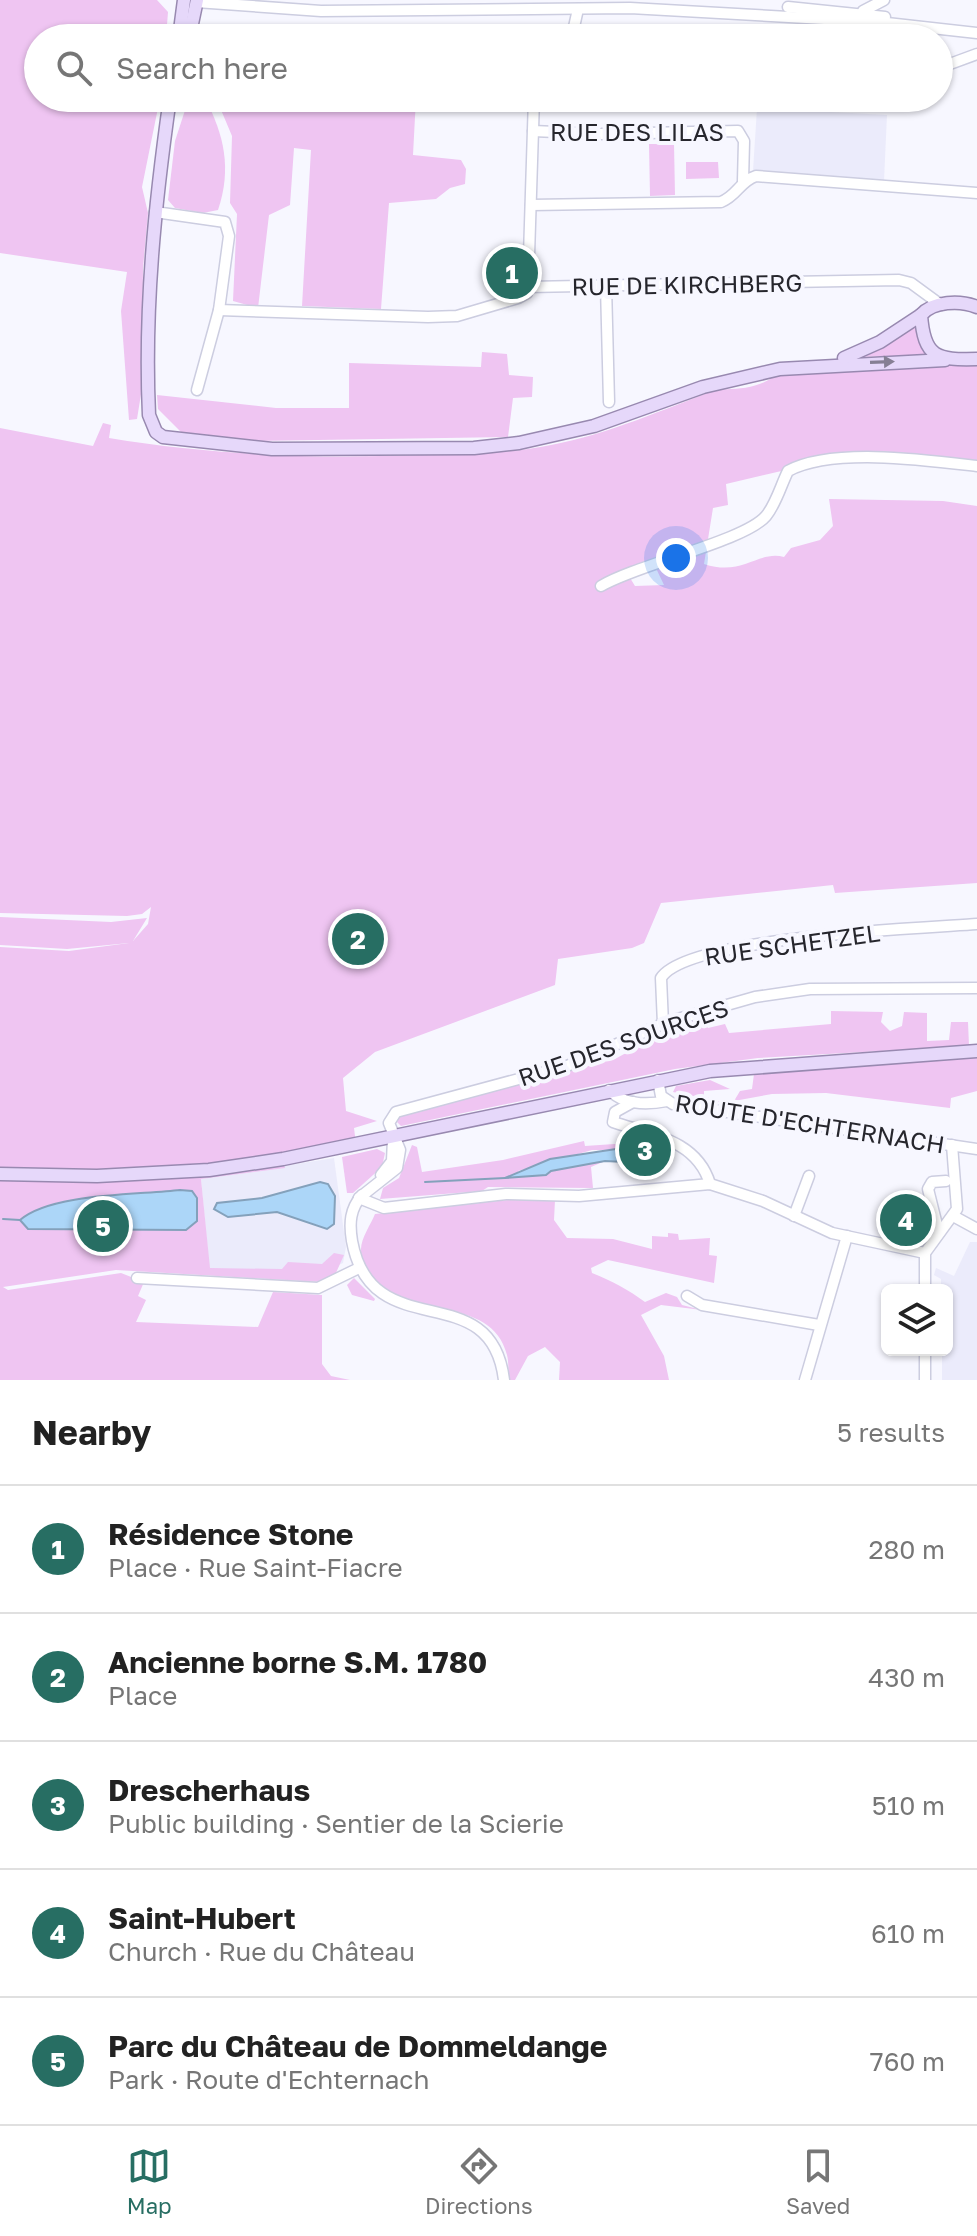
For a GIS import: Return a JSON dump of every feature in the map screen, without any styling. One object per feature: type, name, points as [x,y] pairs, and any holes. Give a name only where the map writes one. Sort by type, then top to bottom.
[{"type":"main road","points":[[183,24],[191,0]]},
{"type":"main road","points":[[190,24],[191,0]]},
{"type":"main road","points":[[170,112],[155,212],[148,404],[151,425],[163,437],[272,449],[474,448],[519,443],[594,426],[715,383],[857,355],[921,313],[941,305],[958,302],[977,307]]},
{"type":"main road","points":[[921,313],[925,344],[945,360]]},
{"type":"main road","points":[[818,365],[976,358]]},
{"type":"main road","points":[[0,1174],[140,1174],[223,1168],[393,1137],[658,1080],[760,1065],[977,1051]]},
{"type":"street","points":[[191,0],[321,11],[630,8],[889,24]]},
{"type":"street","points":[[861,13],[884,0]]},
{"type":"street","points":[[760,15],[764,10],[788,3],[861,13],[900,24]]},
{"type":"street","points":[[575,24],[578,9]]},
{"type":"street","points":[[953,30],[977,33]]},
{"type":"street","points":[[953,63],[977,54]]},
{"type":"street","points":[[528,287],[534,112]]},
{"type":"street","name":"RUE DES LILAS","points":[[533,131],[601,134],[738,131],[744,141],[743,181]]},
{"type":"street","points":[[531,205],[721,202],[734,194],[743,181],[756,176],[977,193]]},
{"type":"street","points":[[155,212],[225,222],[229,244],[219,310],[197,390]]},
{"type":"street","name":"RUE DE KIRCHBERG","points":[[219,310],[457,316],[518,298],[527,293],[528,287],[899,280],[911,283],[941,305]]},
{"type":"street","points":[[606,286],[609,402]]},
{"type":"street","points":[[920,291],[921,313]]},
{"type":"street","points":[[601,586],[763,519],[788,471],[794,468],[833,459],[977,466]]},
{"type":"street","name":"RUE SCHETZEL","points":[[663,1024],[661,978],[675,963],[783,940],[977,924]]},
{"type":"street","name":"RUE DES SOURCES","points":[[393,1137],[389,1123],[396,1112],[567,1066],[663,1024],[786,991],[977,988]]},
{"type":"street","name":"ROUTE D'ECHTERNACH","points":[[658,1080],[661,1096],[667,1101],[977,1149]]},
{"type":"street","points":[[609,1090],[618,1098],[633,1102],[667,1101]]},
{"type":"street","points":[[633,1102],[615,1112],[613,1122],[687,1149],[699,1157],[710,1184]]},
{"type":"street","points":[[393,1137],[388,1167],[359,1198],[350,1220],[359,1268],[370,1285],[385,1297],[404,1306],[456,1315],[482,1332],[501,1358],[504,1380]]},
{"type":"street","points":[[925,1284],[925,1253],[955,1217],[952,1145]]},
{"type":"street","points":[[794,1216],[809,1176]]},
{"type":"street","points":[[939,1233],[928,1189],[932,1182],[946,1181]]},
{"type":"street","points":[[359,1198],[384,1208],[506,1194],[579,1196],[710,1184],[763,1201],[847,1236],[925,1253]]},
{"type":"street","points":[[955,1217],[977,1229]]},
{"type":"street","points":[[805,1380],[847,1236]]},
{"type":"street","points":[[137,1278],[318,1288],[359,1268]]},
{"type":"street","points":[[687,1296],[702,1305],[819,1325]]},
{"type":"street","points":[[925,1356],[925,1380]]},
{"type":"shaded area","points":[[0,0],[157,0],[168,12],[167,24],[24,24],[24,112],[157,112],[142,187],[148,213],[143,268],[142,388],[137,419],[129,420],[121,311],[127,272],[0,253]]},
{"type":"shaded area","points":[[184,112],[211,112],[221,139],[225,166],[218,210],[203,213],[175,208],[168,200],[175,141]]},
{"type":"shaded area","points":[[222,112],[415,112],[413,155],[461,160],[466,169],[465,184],[450,188],[436,199],[389,203],[381,309],[302,306],[311,150],[294,148],[290,205],[269,215],[258,308],[233,301],[237,214],[230,203],[232,136]]},
{"type":"shaded area","points":[[757,112],[887,115],[884,181],[753,171]]},
{"type":"shaded area","points":[[649,144],[674,144],[675,195],[650,196]]},
{"type":"shaded area","points":[[686,162],[718,162],[719,178],[686,179]]},
{"type":"shaded area","points":[[915,320],[930,355],[860,357]]},
{"type":"shaded area","points":[[482,352],[507,354],[509,375],[533,377],[532,397],[513,398],[508,437],[251,441],[181,432],[158,409],[157,395],[276,408],[349,408],[349,363],[481,367]]},
{"type":"shaded area","points":[[977,363],[977,466],[833,459],[726,484],[728,505],[713,508],[704,564],[729,567],[766,557],[784,557],[791,548],[820,540],[833,526],[829,499],[943,501],[977,506],[977,883],[835,893],[833,885],[661,903],[644,943],[632,948],[558,959],[555,985],[375,1052],[343,1078],[346,1111],[377,1121],[354,1128],[356,1144],[283,1159],[285,1168],[201,1179],[210,1268],[282,1269],[288,1262],[322,1264],[334,1253],[344,1255],[335,1275],[321,1282],[116,1270],[3,1287],[8,1290],[121,1273],[144,1282],[138,1296],[146,1300],[136,1322],[258,1327],[273,1292],[322,1295],[322,1364],[331,1376],[350,1380],[0,1380],[0,947],[69,951],[129,943],[67,949],[0,945],[0,917],[111,922],[147,918],[133,941],[148,924],[151,907],[142,914],[127,916],[0,913],[0,428],[93,446],[103,423],[111,425],[109,438],[186,448],[302,456],[502,452],[551,445],[594,434],[718,389],[749,387],[777,374]],"holes":[[[653,562],[664,585],[635,586],[627,573]]]},
{"type":"shaded area","points":[[831,1011],[883,1012],[881,1022],[890,1031],[902,1026],[904,1012],[927,1013],[927,1041],[949,1040],[951,1022],[968,1022],[969,1046],[758,1058],[675,1069],[401,1126],[397,1122],[400,1116],[615,1059],[675,1026],[705,1017],[708,1028],[725,1024],[729,1033],[831,1024]]},
{"type":"shaded area","points":[[977,1056],[977,1091],[951,1098],[950,1108],[826,1093],[772,1094],[734,1101],[740,1091],[752,1089],[754,1074]]},
{"type":"shaded area","points":[[710,1080],[730,1089],[704,1091],[704,1096],[723,1103],[673,1092],[676,1086]]},
{"type":"shaded area","points":[[584,1141],[585,1146],[629,1143],[628,1150],[592,1150],[518,1171],[519,1175],[605,1161],[591,1167],[593,1188],[488,1187],[482,1191],[380,1199],[383,1188],[399,1178],[412,1145],[417,1147],[422,1172],[503,1160]]},
{"type":"shaded area","points":[[377,1149],[385,1153],[382,1167],[353,1193],[347,1193],[342,1157]]},
{"type":"shaded area","points":[[334,1158],[346,1247],[343,1263],[303,1282],[210,1275],[201,1179]]},
{"type":"shaded area","points":[[516,1199],[555,1200],[554,1220],[567,1238],[613,1239],[652,1249],[652,1236],[668,1237],[668,1233],[678,1234],[679,1240],[710,1238],[709,1255],[717,1256],[714,1283],[608,1260],[591,1268],[592,1273],[645,1302],[666,1293],[677,1297],[682,1305],[702,1310],[661,1305],[641,1315],[664,1356],[669,1380],[559,1380],[560,1362],[545,1347],[528,1356],[515,1380],[509,1380],[507,1355],[498,1336],[484,1323],[465,1314],[402,1297],[384,1287],[363,1261],[361,1245],[375,1214]]},
{"type":"shaded area","points":[[970,1242],[977,1242],[977,1380],[942,1380],[942,1356],[953,1356],[953,1284],[941,1284],[941,1279],[934,1275],[936,1268],[954,1276]]},
{"type":"shaded area","points":[[354,1278],[374,1301],[352,1295],[347,1285]]},
{"type":"water","points":[[628,1150],[624,1162],[605,1161],[551,1171],[546,1175],[505,1178],[550,1159]]},
{"type":"water","points":[[320,1182],[328,1184],[335,1196],[334,1224],[327,1229],[277,1212],[228,1217],[214,1209],[217,1203],[262,1198]]},
{"type":"water","points":[[192,1191],[197,1198],[197,1221],[186,1230],[28,1229],[20,1220],[34,1211],[73,1200]]},
{"type":"waterway","points":[[425,1182],[505,1178]]},
{"type":"waterway","points":[[3,1219],[20,1220]]},
{"type":"place","name":"Résidence Stone","points":[[512,273]]},
{"type":"place","name":"Ancienne borne S.M. 1780","points":[[358,939]]},
{"type":"place","name":"Drescherhaus","points":[[645,1150]]},
{"type":"place","name":"Saint-Hubert","points":[[906,1220]]},
{"type":"place","name":"Parc du Château de Dommeldange","points":[[103,1226]]}]
